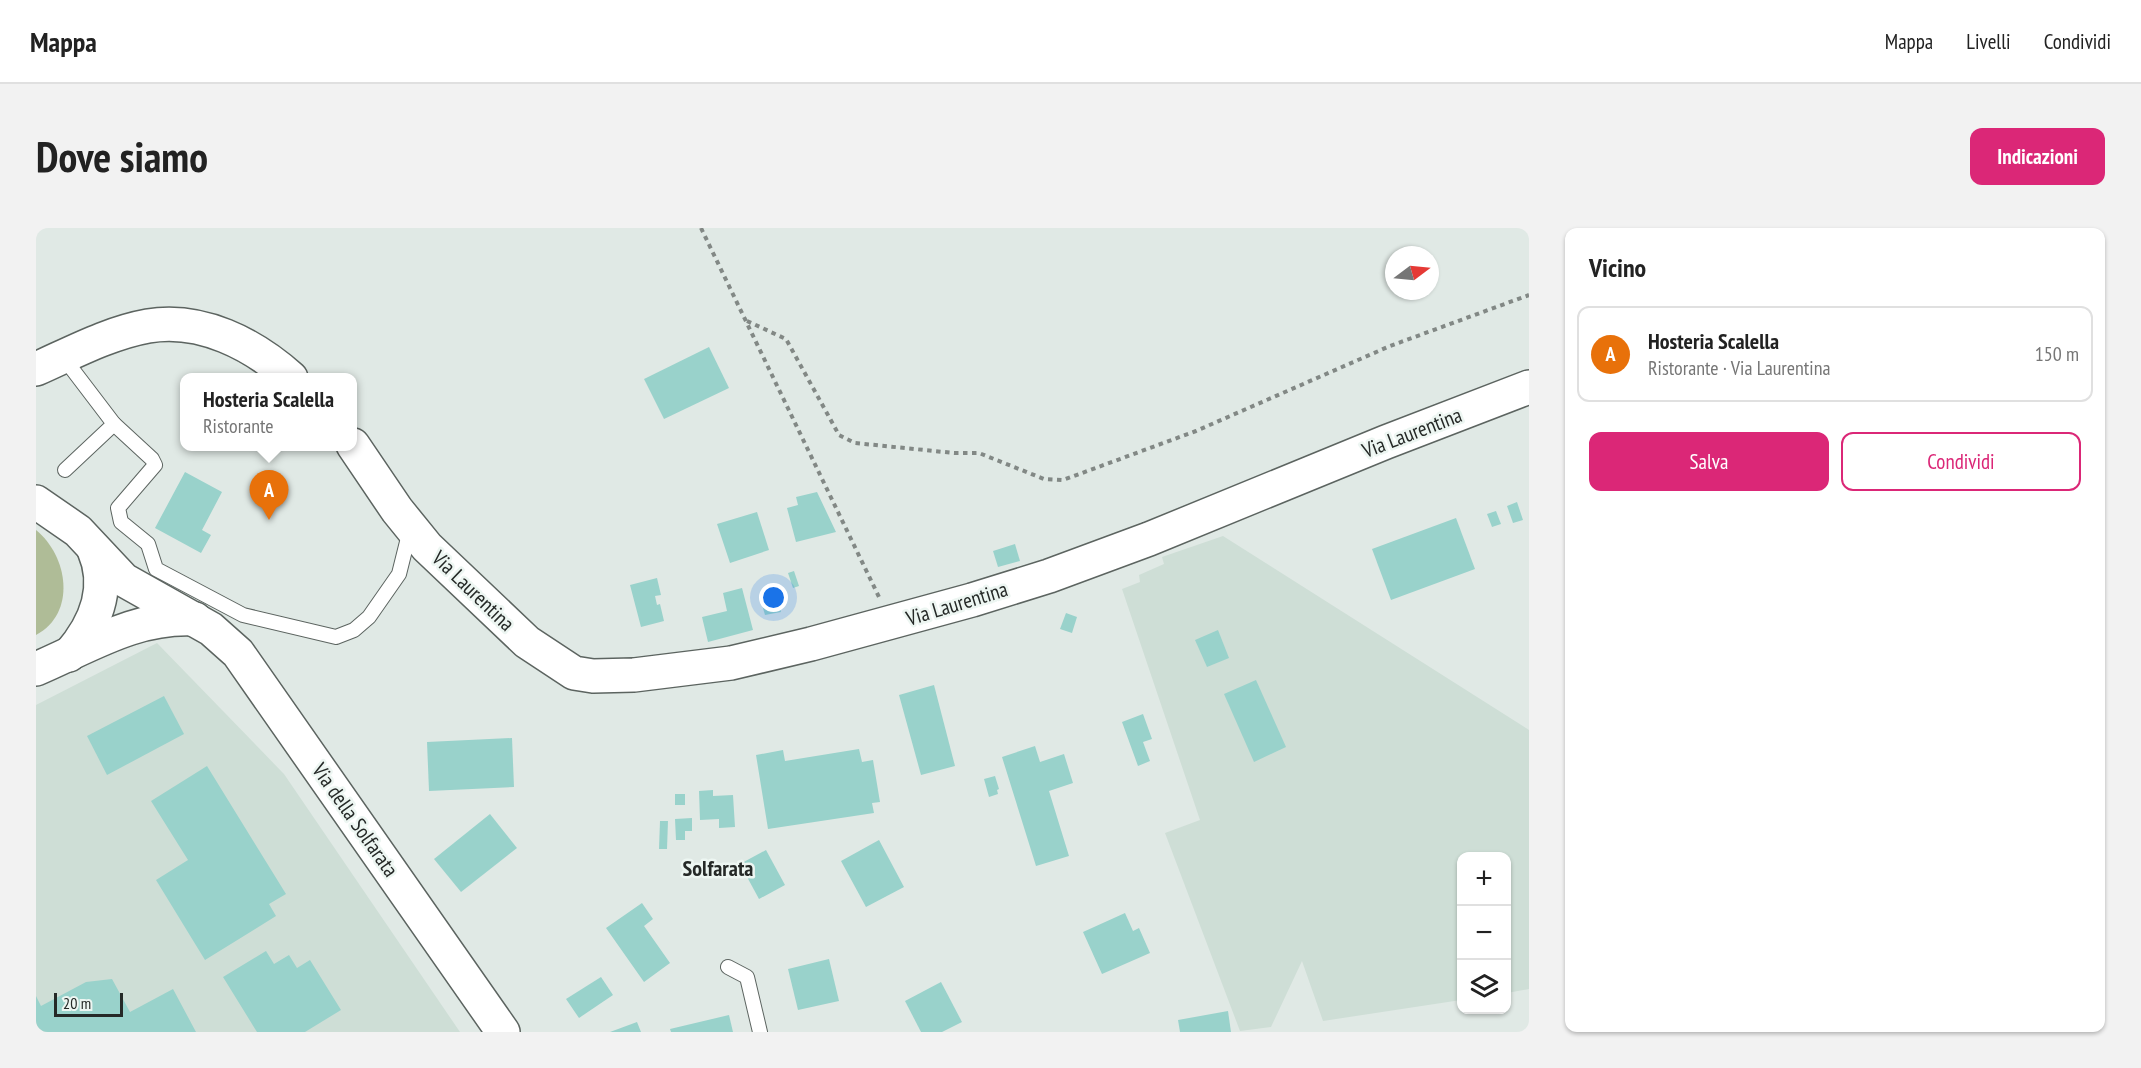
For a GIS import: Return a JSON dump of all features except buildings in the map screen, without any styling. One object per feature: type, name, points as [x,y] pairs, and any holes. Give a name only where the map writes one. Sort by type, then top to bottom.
[{"type":"main road","points":[[49,363],[132,330],[149,326],[179,325],[207,330],[239,342],[254,350],[284,373]]},
{"type":"main road","name":"Via Laurentina","points":[[357,451],[410,528],[527,642],[566,669],[584,676],[634,675],[681,671],[731,663],[890,624],[1048,576],[1529,387]]},
{"type":"main road","name":"Via della Solfarata","points":[[36,502],[78,531],[124,580],[195,620],[225,640],[249,667],[503,1032]]},
{"type":"main road","points":[[69,655],[89,628],[101,597],[102,573],[94,550]]},
{"type":"main road","points":[[36,669],[143,623],[160,620],[195,620]]},
{"type":"lane","points":[[49,363],[114,424],[65,470]]},
{"type":"lane","name":"Via Laurentina","points":[[114,424],[155,462],[155,465],[118,508],[121,522],[148,544],[156,569],[243,615],[336,637],[354,630],[369,617],[399,574],[410,528]]},
{"type":"lane","points":[[728,967],[747,977],[760,1032]]},
{"type":"path","points":[[701,228],[874,583],[890,624]]},
{"type":"path","points":[[747,321],[786,339],[839,435],[855,443],[954,453],[979,453],[1044,479],[1063,480],[1196,431],[1390,346],[1529,296]]},
{"type":"shaded area","points":[[1223,536],[1529,730],[1529,989],[1511,992],[1511,852],[1457,852],[1457,1001],[1323,1021],[1302,961],[1271,1027],[1240,1031],[1165,833],[1200,820],[1122,589],[1140,582],[1139,575],[1164,564],[1162,557]]},
{"type":"shaded area","points":[[157,643],[284,774],[460,1032],[36,1032],[36,705]]},
{"type":"green space","points":[[36,530],[55,554],[61,569],[63,584],[58,613],[49,625],[36,635]]},
{"type":"place","name":"Hosteria Scalella","points":[[269,520]]},
{"type":"district","name":"Solfarata","points":[[718,868]]}]
